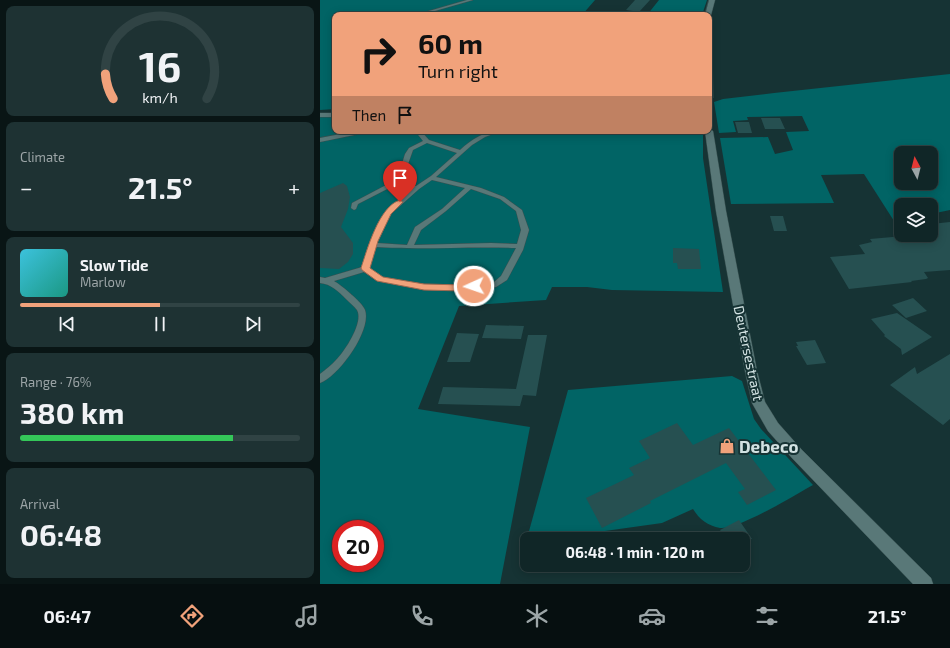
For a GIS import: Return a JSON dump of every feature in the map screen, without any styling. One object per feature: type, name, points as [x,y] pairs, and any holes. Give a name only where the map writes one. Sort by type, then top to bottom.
[{"type":"street","points":[[709,12],[712,0]]},
{"type":"street","name":"Deutersestraat","points":[[709,134],[721,211],[751,371],[759,403],[773,427],[797,454],[925,584]]},
{"type":"lane","points":[[428,12],[471,0]]},
{"type":"lane","points":[[320,115],[332,114]]},
{"type":"lane","points":[[320,140],[349,134]]},
{"type":"lane","points":[[421,134],[428,141],[461,152]]},
{"type":"lane","points":[[365,268],[373,245],[388,213],[461,152],[483,136],[489,134]]},
{"type":"lane","points":[[354,208],[356,203],[392,184],[404,167],[411,149],[428,141]]},
{"type":"lane","points":[[365,268],[380,279],[424,287],[464,288],[496,284],[504,278],[520,246],[525,230],[519,210],[502,198],[470,187],[431,178]]},
{"type":"lane","points":[[392,184],[417,188]]},
{"type":"lane","points":[[409,247],[418,230],[470,187]]},
{"type":"lane","points":[[373,245],[409,247],[491,245],[520,246]]},
{"type":"lane","points":[[324,280],[365,268]]},
{"type":"lane","points":[[320,379],[343,358],[357,333],[363,315],[361,309],[324,280]]},
{"type":"shaded area","points":[[320,0],[595,0],[585,12],[332,12],[332,109],[320,110]]},
{"type":"shaded area","points":[[659,0],[707,0],[703,12],[649,12]]},
{"type":"shaded area","points":[[950,74],[950,210],[938,213],[938,198],[894,198],[894,221],[864,174],[821,175],[834,203],[731,204],[720,138],[768,137],[775,154],[793,150],[786,132],[809,131],[802,116],[747,117],[748,120],[733,121],[736,132],[719,133],[714,102],[723,99]]},
{"type":"shaded area","points":[[332,115],[332,134],[703,134],[703,158],[723,292],[612,290],[587,287],[552,287],[546,300],[459,306],[418,409],[530,427],[500,584],[320,584],[320,116]]},
{"type":"shaded area","points":[[732,376],[742,381],[754,419],[761,429],[813,485],[753,518],[740,524],[728,527],[720,528],[708,524],[698,516],[693,509],[662,523],[598,532],[529,532],[568,390]]},
{"type":"building","points":[[635,0],[650,0],[639,12],[626,10]]},
{"type":"building","points":[[761,118],[780,118],[785,129],[765,129]]},
{"type":"building","points":[[735,122],[749,122],[752,133],[738,133]]},
{"type":"building","points":[[343,183],[347,186],[350,197],[348,209],[341,227],[353,243],[353,254],[348,262],[339,269],[320,268],[320,193]]},
{"type":"building","points":[[770,216],[783,216],[787,231],[774,231]]},
{"type":"building","points":[[950,222],[950,270],[924,272],[928,278],[926,279],[849,289],[830,257],[865,254],[859,245],[872,242],[870,239],[894,237],[894,242],[938,242],[938,223]]},
{"type":"building","points":[[673,248],[699,249],[701,269],[678,269],[677,263],[673,263]]},
{"type":"building","points":[[913,298],[927,311],[906,318],[892,305]]},
{"type":"building","points":[[897,313],[932,337],[902,355],[901,349],[884,336],[885,335],[871,319]]},
{"type":"building","points":[[486,325],[524,326],[521,339],[482,338]]},
{"type":"building","points":[[457,333],[479,334],[470,362],[447,362]]},
{"type":"building","points":[[528,335],[547,335],[536,396],[523,395],[520,406],[438,404],[443,387],[516,389]]},
{"type":"building","points":[[815,340],[826,363],[807,365],[796,346],[798,346],[796,342]]},
{"type":"building","points":[[950,354],[950,419],[943,425],[890,385],[915,367],[917,374]]},
{"type":"building","points":[[677,423],[693,445],[729,428],[776,490],[747,505],[738,492],[745,489],[726,463],[650,501],[651,503],[602,528],[586,498],[634,475],[629,468],[650,458],[639,441]]},
{"type":"building","points":[[739,520],[747,532],[721,532],[720,530]]},
{"type":"place","name":"Debeco","points":[[727,446]]},
{"type":"route","points":[[400,202],[388,213],[374,241],[365,268],[380,279],[424,287],[464,288],[474,286]]}]
